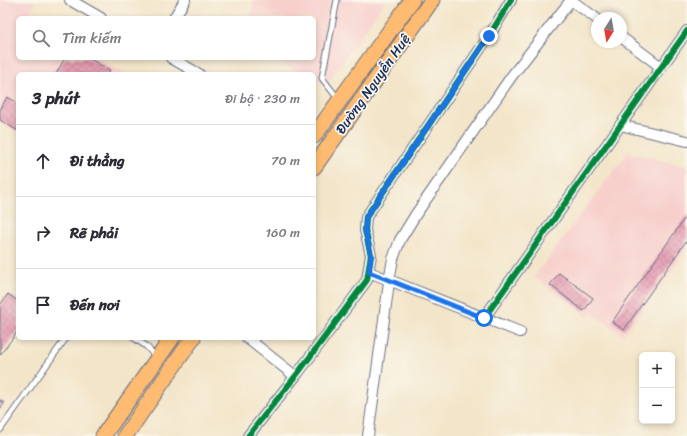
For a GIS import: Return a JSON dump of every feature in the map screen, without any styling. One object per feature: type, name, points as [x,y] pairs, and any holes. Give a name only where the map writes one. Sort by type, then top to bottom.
[{"type":"main road","name":"Đường Nguyễn Huệ","points":[[316,134],[412,0]]},
{"type":"main road","name":"Đường Nguyễn Huệ","points":[[316,164],[432,0]]},
{"type":"main road","points":[[316,139],[328,148]]},
{"type":"main road","points":[[103,436],[171,340]]},
{"type":"main road","points":[[125,436],[193,340]]},
{"type":"street","points":[[70,0],[98,16]]},
{"type":"street","points":[[175,16],[185,0]]},
{"type":"street","points":[[248,436],[367,280],[371,255],[365,230],[366,217],[512,0]]},
{"type":"street","points":[[368,436],[389,280],[393,259],[400,240],[416,214],[511,77],[571,0],[591,15]]},
{"type":"street","points":[[484,318],[687,31]]},
{"type":"street","points":[[627,42],[661,67]]},
{"type":"street","points":[[174,60],[195,72]]},
{"type":"street","points":[[620,125],[687,141]]},
{"type":"street","points":[[369,272],[520,332]]},
{"type":"street","points":[[250,340],[295,376]]},
{"type":"lane","points":[[337,0],[322,78],[340,100]]},
{"type":"lane","points":[[0,430],[65,340]]},
{"type":"lane","points":[[137,340],[146,346],[158,358]]},
{"type":"shaded area","points":[[0,0],[36,1],[27,16],[16,16],[16,60],[100,60],[122,72],[16,72],[16,132],[0,122]]},
{"type":"shaded area","points":[[254,0],[386,0],[326,86],[316,81],[316,72],[298,72],[274,60],[316,60],[316,16],[251,16]]},
{"type":"shaded area","points":[[628,152],[687,167],[687,250],[623,336],[592,313],[588,317],[534,277]]},
{"type":"building","points":[[64,60],[92,60],[110,70],[109,72],[57,72]]},
{"type":"building","points":[[7,97],[16,102],[16,130],[0,120],[0,110]]},
{"type":"building","points":[[687,215],[687,240],[624,330],[612,322]]},
{"type":"building","points":[[559,273],[593,298],[584,311],[550,285]]},
{"type":"building","points":[[8,294],[16,300],[16,334],[0,355],[0,305]]},
{"type":"building","points":[[0,400],[4,403],[0,409]]},
{"type":"cycle path","points":[[248,436],[298,373],[367,280],[371,255],[365,230],[366,217],[489,36],[511,0]]},
{"type":"cycle path","points":[[484,318],[687,31]]},
{"type":"route","points":[[484,318],[369,272],[371,255],[365,230],[366,217],[489,36]]}]
